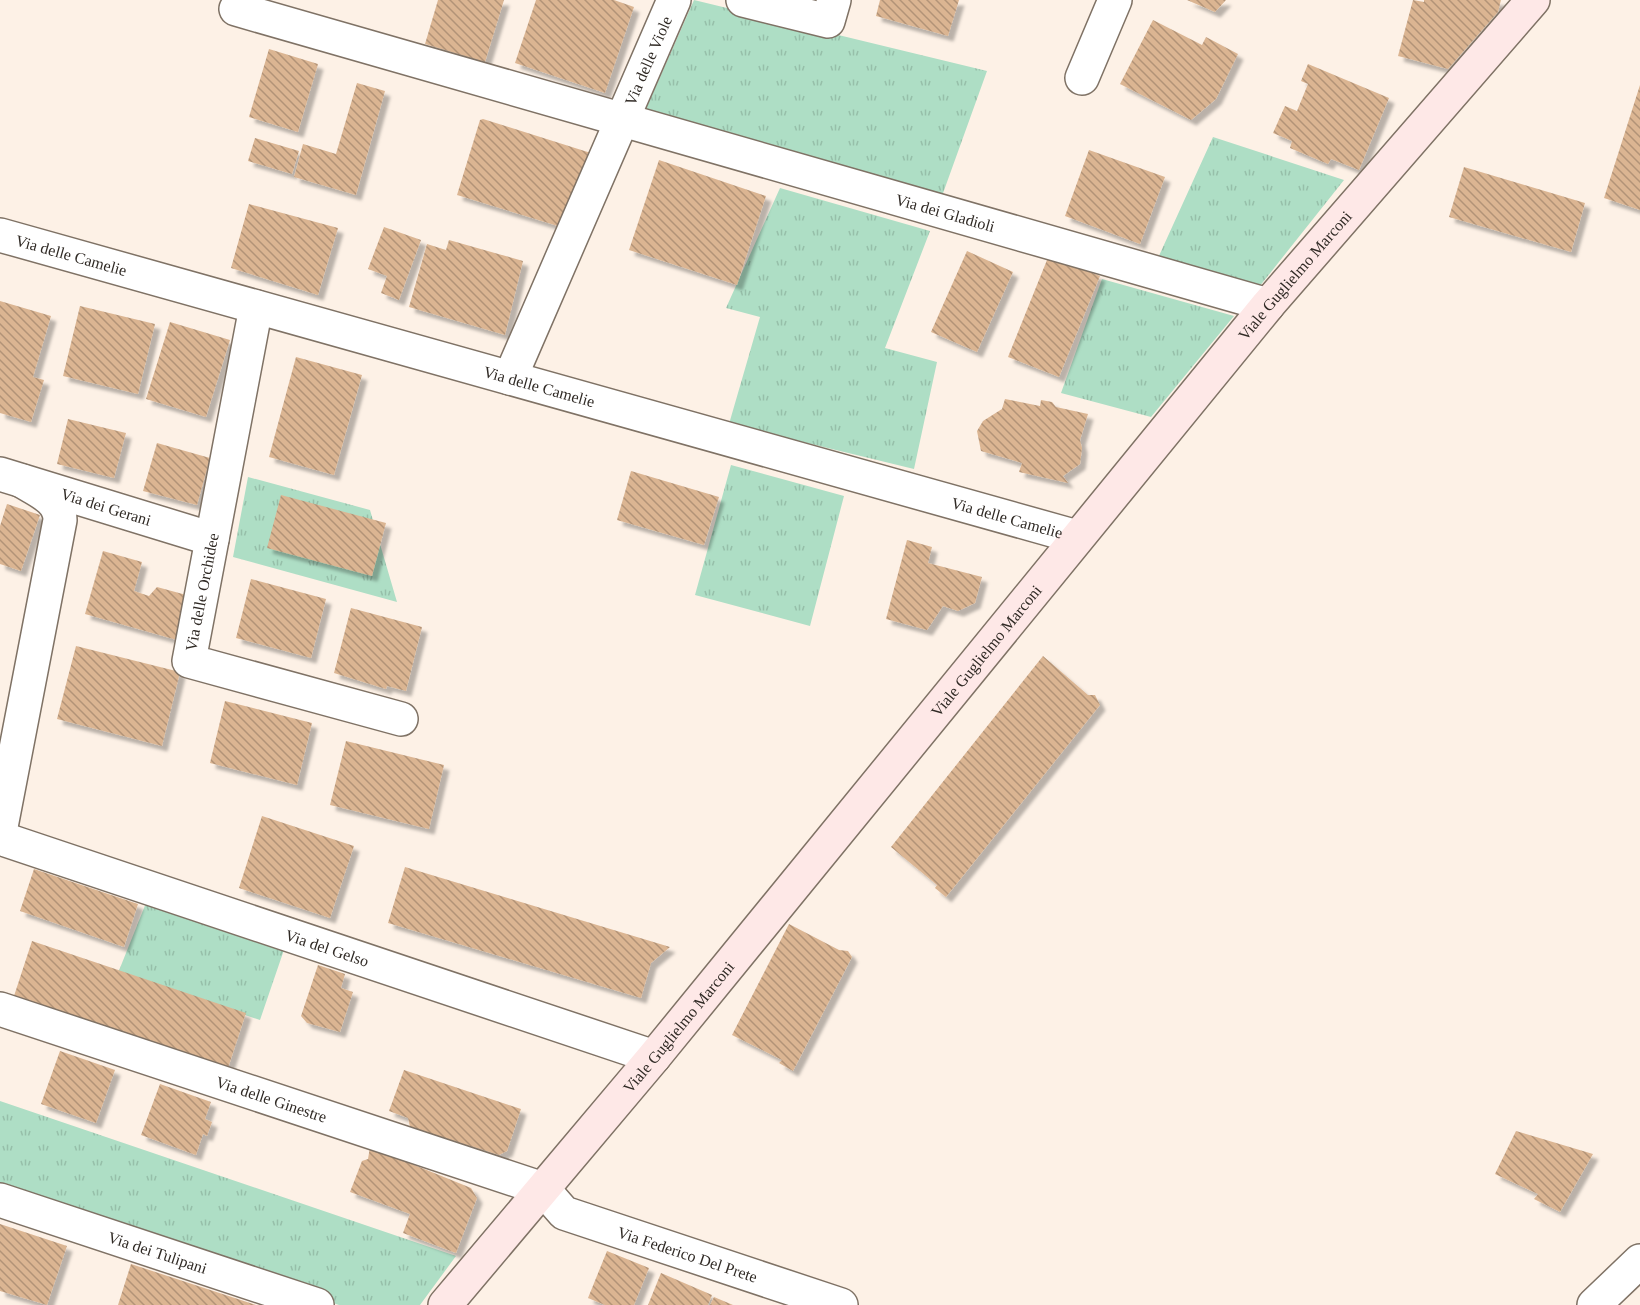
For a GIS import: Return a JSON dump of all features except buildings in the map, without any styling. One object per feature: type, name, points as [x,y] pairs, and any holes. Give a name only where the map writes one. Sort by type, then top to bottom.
[{"type":"street","name":"Via delle Viole","points":[[510,378],[674,0]]},
{"type":"street","points":[[743,0],[828,21],[834,0]]},
{"type":"street","points":[[1082,78],[1115,0]]},
{"type":"street","name":"Viale Guglielmo Marconi","points":[[445,1305],[654,1057],[1268,305],[1533,0]]},
{"type":"street","name":"Via dei Gladioli","points":[[236,9],[1268,305]]},
{"type":"street","name":"Via delle Camelie","points":[[0,236],[1077,537]]},
{"type":"street","name":"Via delle Orchidee","points":[[256,307],[189,661],[401,719]]},
{"type":"street","points":[[0,832],[12,705],[60,520],[60,510],[52,500],[11,478]]},
{"type":"street","name":"Via dei Gerani","points":[[11,478],[212,539]]},
{"type":"street","name":"Via del Gelso","points":[[0,838],[654,1057]]},
{"type":"street","name":"Via delle Ginestre","points":[[0,1009],[543,1189]]},
{"type":"street","name":"Via Federico Del Prete","points":[[543,1189],[564,1213],[841,1305]]},
{"type":"street","name":"Via dei Tulipani","points":[[0,1200],[317,1305]]},
{"type":"street","points":[[1617,1292],[1640,1261]]},
{"type":"green space","points":[[694,0],[987,71],[942,196],[645,111]]},
{"type":"green space","points":[[1213,137],[1344,180],[1259,287],[1158,258]]},
{"type":"green space","points":[[780,188],[930,231],[885,348],[937,362],[914,469],[729,424],[760,317],[726,308]]},
{"type":"green space","points":[[1102,279],[1234,316],[1151,417],[1061,393]]},
{"type":"green space","points":[[731,465],[844,496],[810,626],[695,595]]},
{"type":"green space","points":[[248,477],[370,510],[397,602],[233,557]]},
{"type":"green space","points":[[148,898],[286,944],[260,1020],[118,973]]},
{"type":"green space","points":[[0,1101],[456,1256],[420,1305],[339,1305],[91,1223],[0,1190]]}]
